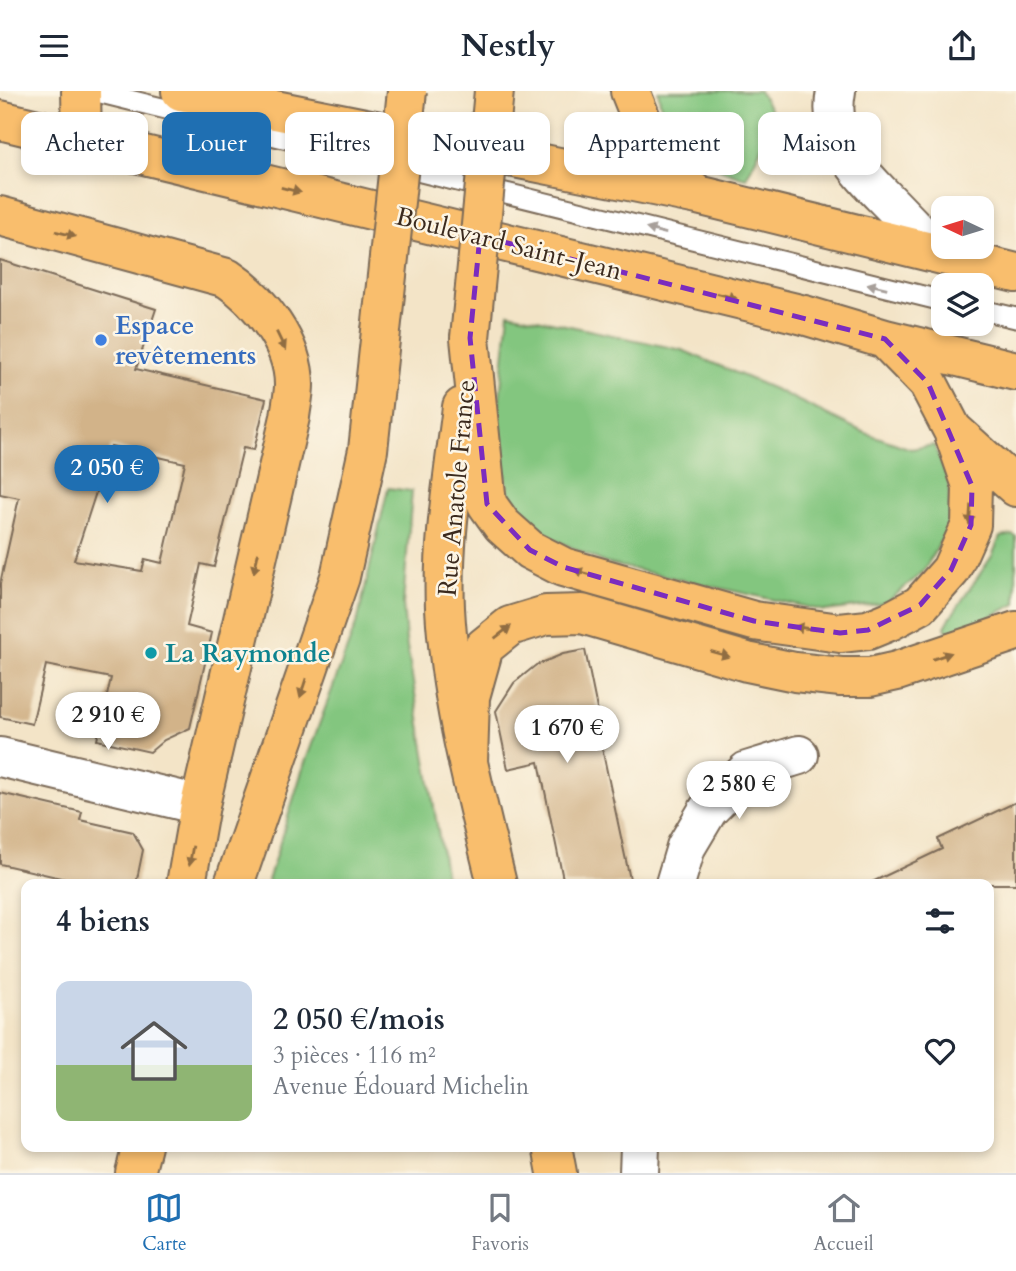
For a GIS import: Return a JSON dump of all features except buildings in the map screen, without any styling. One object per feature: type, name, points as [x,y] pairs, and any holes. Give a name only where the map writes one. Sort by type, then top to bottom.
[{"type":"main road","points":[[81,91],[81,112]]},
{"type":"main road","points":[[181,91],[228,97],[698,195],[931,251]]},
{"type":"main road","points":[[236,879],[340,577],[368,450],[407,91]]},
{"type":"main road","points":[[494,91],[470,338],[487,505],[502,526],[530,550],[563,567],[754,621],[840,633],[868,630],[920,605],[951,570],[971,525],[972,486],[956,440],[928,383],[885,339]]},
{"type":"main road","points":[[630,91],[657,159],[698,195]]},
{"type":"main road","name":"Boulevard Saint-Jean","points":[[0,120],[21,125]]},
{"type":"main road","name":"Boulevard Saint-Jean","points":[[148,156],[804,315],[885,339],[1016,371]]},
{"type":"main road","points":[[0,216],[227,278],[247,292],[261,308],[286,350],[294,384],[290,417],[200,805],[187,879]]},
{"type":"main road","points":[[962,259],[1016,273]]},
{"type":"main road","name":"Rue Anatole France","points":[[470,338],[450,503],[445,607],[468,763],[496,879]]},
{"type":"main road","points":[[956,440],[1016,487]]},
{"type":"main road","points":[[468,763],[470,697],[484,647],[510,626],[546,615],[582,614],[747,662],[794,672],[841,677],[870,677],[897,671],[1016,631]]},
{"type":"main road","points":[[135,1173],[140,1152]]},
{"type":"main road","points":[[553,1152],[557,1173]]},
{"type":"street","points":[[836,91],[836,133],[849,158],[931,245]]},
{"type":"street","points":[[677,879],[686,847],[708,810],[747,771],[799,755]]},
{"type":"street","points":[[0,757],[200,805]]},
{"type":"street","points":[[639,1173],[640,1152]]},
{"type":"lane","points":[[93,91],[931,298]]},
{"type":"lane","points":[[994,313],[1016,318]]},
{"type":"lane","points":[[956,440],[1016,498]]},
{"type":"highlighted area","points":[[480,236],[885,339],[928,383],[972,486],[971,525],[951,570],[920,605],[868,630],[840,633],[754,621],[563,567],[530,550],[487,504],[470,338]]},
{"type":"green space","points":[[658,91],[759,91],[772,112],[758,112],[758,154],[746,178],[736,175],[744,175],[744,112],[662,111]]},
{"type":"green space","points":[[509,313],[682,350],[774,389],[863,432],[911,449],[934,445],[949,483],[950,525],[923,572],[886,603],[825,611],[605,563],[530,528],[509,496],[497,424]]},
{"type":"green space","points":[[388,488],[412,491],[403,604],[406,641],[446,879],[269,879],[303,768],[358,619]]},
{"type":"green space","points":[[1000,537],[1016,537],[1016,604],[950,637],[945,627],[992,556]]},
{"type":"place","name":"Espace revêtements","points":[[101,340]]},
{"type":"place","name":"La Raymonde","points":[[151,653]]}]
